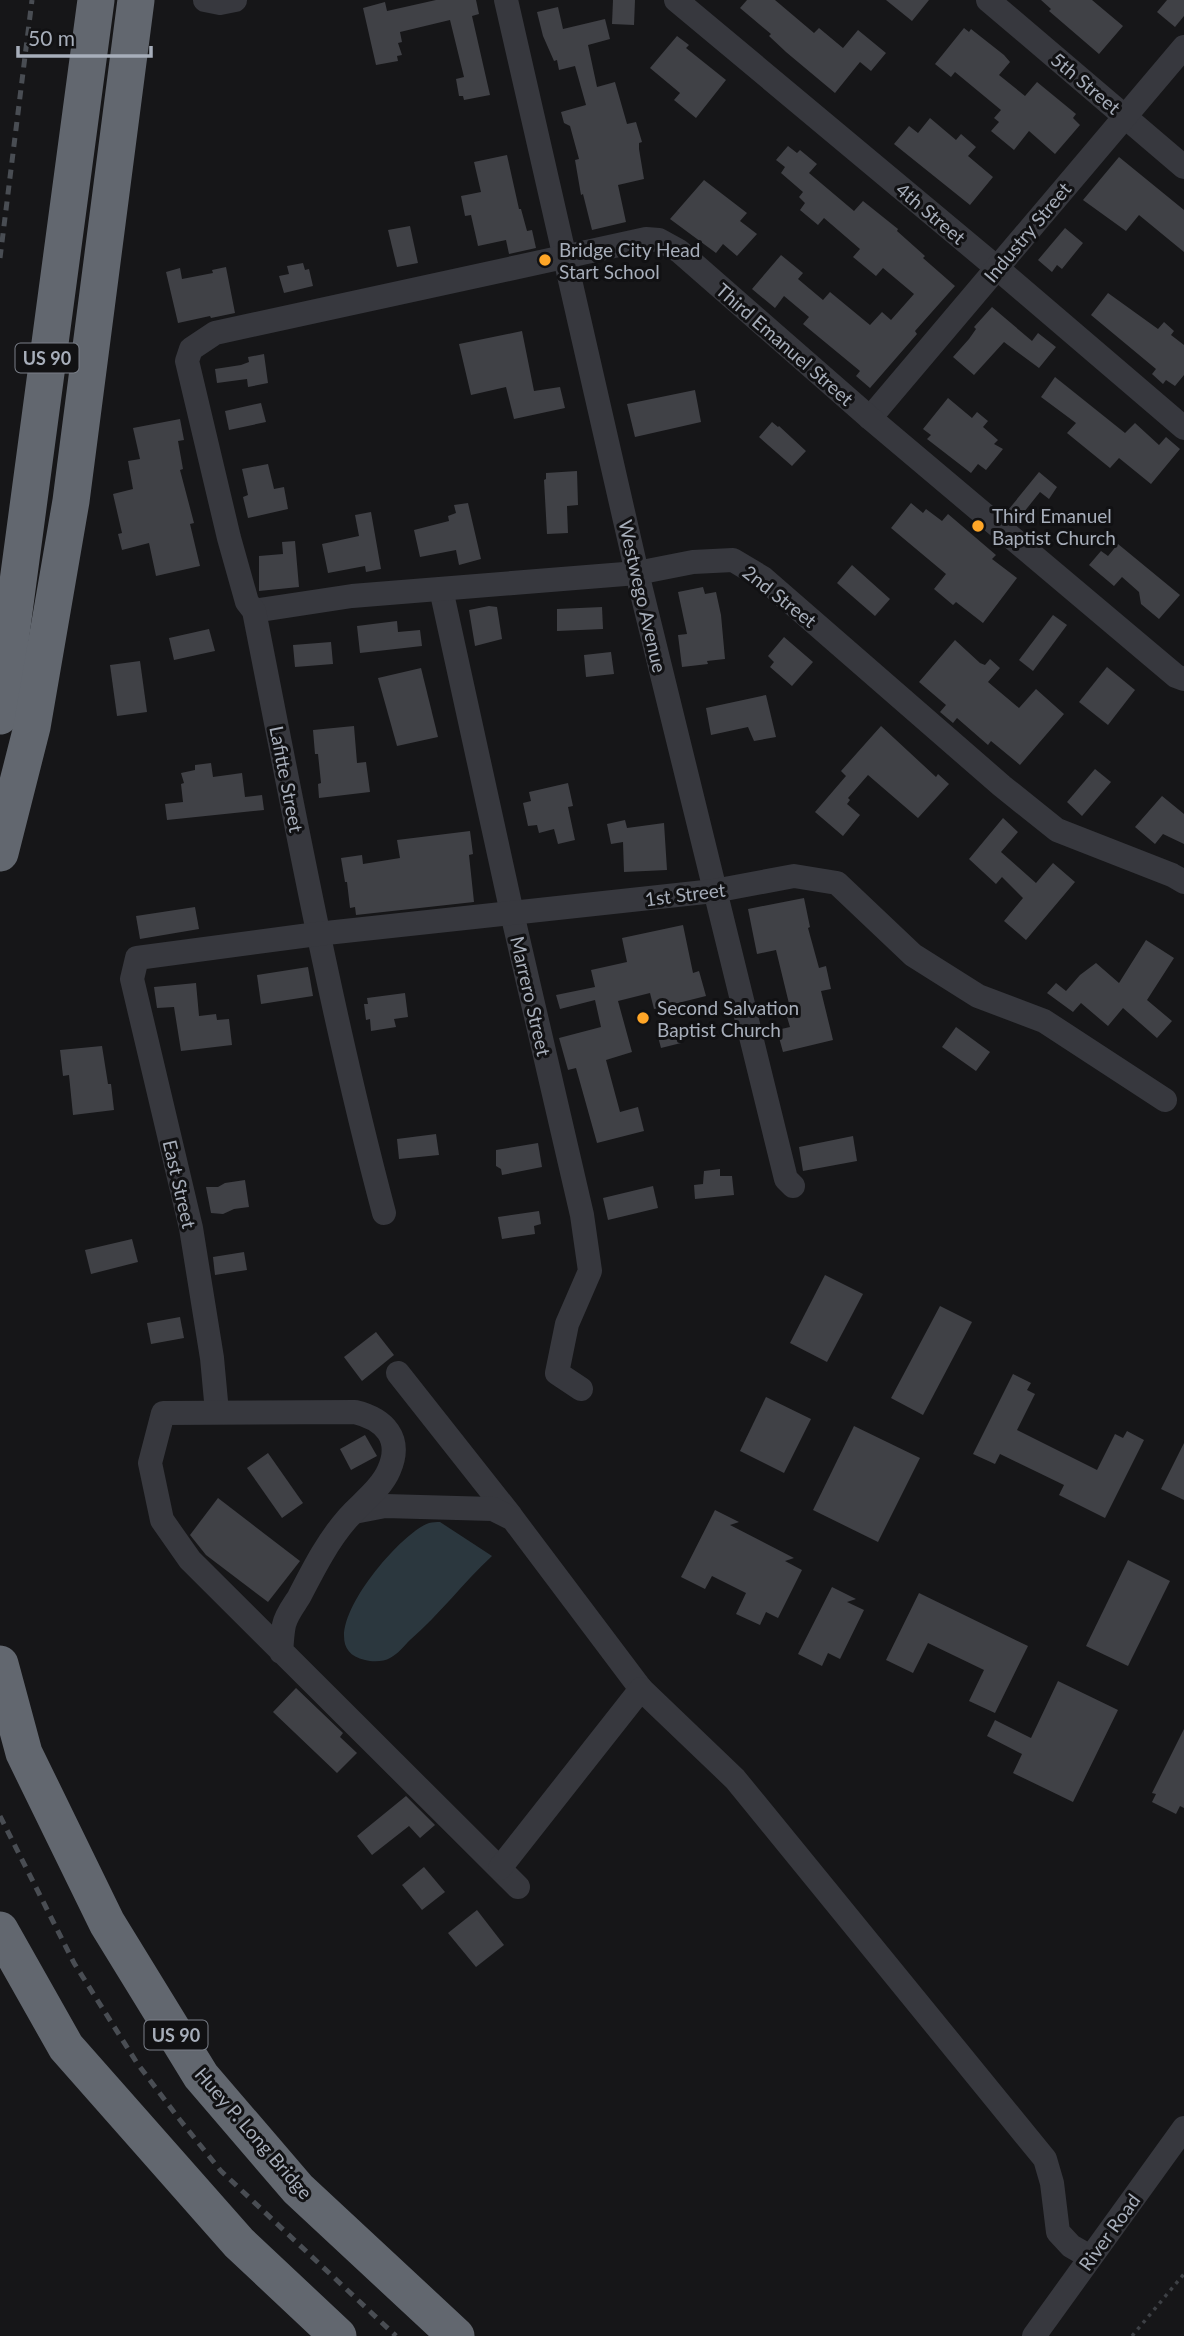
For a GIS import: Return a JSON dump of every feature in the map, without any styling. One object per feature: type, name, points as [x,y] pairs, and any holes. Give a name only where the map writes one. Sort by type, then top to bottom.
[{"type":"highway","name":"US 90","points":[[0,716],[96,0]]},
{"type":"highway","points":[[0,853],[32,727],[71,500],[136,0]]},
{"type":"highway","name":"Huey P. Long Bridge","points":[[0,1664],[24,1753],[107,1923],[201,2076],[298,2189],[456,2336]]},
{"type":"highway","points":[[0,1930],[66,2047],[239,2243],[338,2336]]},
{"type":"street","name":"Westwego Avenue","points":[[506,0],[637,573],[786,1179],[793,1186]]},
{"type":"street","name":"4th Street","points":[[676,0],[1184,428]]},
{"type":"street","name":"5th Street","points":[[988,0],[1184,167]]},
{"type":"street","name":"Industry Street","points":[[870,418],[1184,47]]},
{"type":"street","name":"Third Emanuel Street","points":[[191,349],[215,332],[646,239],[659,240],[679,251],[870,418],[1176,676],[1184,679]]},
{"type":"street","name":"Lafitte Street","points":[[191,349],[187,361],[229,537],[247,602],[254,611],[317,934],[355,1103],[384,1213]]},
{"type":"street","name":"2nd Street","points":[[254,611],[352,596],[637,573],[693,562],[733,560],[763,578],[1002,786],[1058,830],[1184,882]]},
{"type":"street","name":"Marrero Street","points":[[441,589],[582,1215],[590,1270],[567,1324],[557,1373],[581,1389]]},
{"type":"street","name":"1st Street","points":[[137,958],[317,934],[715,891],[794,876],[837,883],[913,955],[978,996],[1044,1021],[1165,1100]]},
{"type":"street","name":"East Street","points":[[137,958],[132,979],[191,1228],[218,1412]]},
{"type":"street","points":[[398,1373],[513,1519],[640,1689],[735,1779],[1045,2159],[1052,2183],[1058,2232],[1071,2246],[1090,2257]]},
{"type":"street","points":[[281,1652],[284,1623],[324,1551],[390,1469],[393,1454],[391,1438],[384,1425],[371,1416],[355,1412],[163,1413],[150,1463],[162,1520],[190,1560],[281,1652],[518,1887]]},
{"type":"street","points":[[354,1512],[384,1506],[493,1509],[513,1519]]},
{"type":"street","points":[[500,1868],[640,1689]]},
{"type":"street","name":"River Road","points":[[1034,2336],[1184,2128]]},
{"type":"path","points":[[1132,2336],[1184,2274]]},
{"type":"shaded area","points":[[440,1522],[492,1556],[393,1656],[385,1660],[371,1661],[348,1651],[344,1635],[349,1614],[362,1590],[379,1567],[415,1531],[429,1523]]},
{"type":"building","points":[[436,0],[476,0],[479,14],[472,16],[490,95],[464,100],[463,96],[459,96],[456,79],[464,77],[450,20],[400,32],[402,42],[398,43],[402,55],[397,56],[398,61],[376,65],[363,8],[385,2],[387,11]]},
{"type":"building","points":[[613,0],[635,0],[634,25],[612,24]]},
{"type":"building","points":[[747,0],[775,0],[814,33],[819,28],[843,48],[858,30],[886,53],[871,71],[860,62],[835,93],[786,52],[769,36],[771,34],[740,8]]},
{"type":"building","points":[[886,0],[929,0],[912,21]]},
{"type":"building","points":[[1041,0],[1092,0],[1123,26],[1099,54],[1049,11],[1051,9]]},
{"type":"building","points":[[1167,0],[1184,0],[1184,16],[1175,27],[1157,12]]},
{"type":"building","points":[[558,7],[563,29],[605,19],[610,39],[588,45],[597,87],[615,82],[627,124],[636,122],[642,142],[639,143],[639,149],[644,179],[618,185],[626,222],[592,230],[583,194],[581,195],[575,160],[579,159],[570,126],[564,123],[561,112],[586,105],[575,66],[559,70],[557,60],[554,61],[543,36],[537,12]]},
{"type":"building","points":[[964,28],[969,32],[971,29],[1004,55],[1010,62],[999,75],[1025,96],[1037,82],[1076,114],[1073,118],[1080,125],[1055,154],[1029,131],[1014,150],[991,131],[999,122],[994,118],[1001,110],[955,72],[951,77],[935,64]]},
{"type":"building","points":[[677,36],[689,45],[686,48],[726,80],[696,118],[674,100],[680,93],[650,68]]},
{"type":"building","points":[[930,118],[956,140],[961,134],[976,147],[968,156],[993,177],[970,205],[894,144],[909,126],[918,133]]},
{"type":"building","points":[[788,146],[797,153],[800,150],[817,164],[809,173],[854,211],[863,201],[898,229],[897,231],[925,256],[923,258],[955,286],[870,388],[856,376],[860,371],[803,324],[809,317],[784,296],[775,308],[752,289],[781,255],[803,273],[798,279],[823,300],[830,292],[870,325],[882,312],[891,320],[914,294],[883,268],[876,276],[853,257],[860,249],[824,218],[818,225],[800,210],[805,203],[799,197],[803,192],[781,173],[785,167],[776,160]]},
{"type":"building","points":[[507,155],[519,209],[527,231],[532,230],[536,248],[509,254],[506,240],[478,246],[471,215],[465,216],[461,196],[481,192],[474,162]]},
{"type":"building","points":[[1119,157],[1184,210],[1184,252],[1139,215],[1126,231],[1083,200]]},
{"type":"building","points":[[704,180],[747,213],[740,221],[757,234],[737,256],[723,244],[716,253],[670,219]]},
{"type":"building","points":[[410,226],[418,263],[397,267],[388,230]]},
{"type":"building","points":[[1065,228],[1083,243],[1062,269],[1057,265],[1052,272],[1038,260]]},
{"type":"building","points":[[303,263],[305,270],[309,269],[313,286],[284,293],[279,276],[289,274],[287,266]]},
{"type":"building","points":[[226,267],[235,313],[178,323],[166,272],[180,268],[182,279],[213,273],[212,270]]},
{"type":"building","points":[[1108,293],[1158,329],[1164,322],[1174,331],[1171,335],[1184,345],[1184,375],[1175,386],[1166,380],[1163,384],[1152,374],[1156,369],[1091,315]]},
{"type":"building","points":[[992,307],[1032,341],[1038,333],[1056,347],[1039,368],[1004,342],[974,375],[953,357]]},
{"type":"building","points":[[522,331],[534,391],[560,387],[565,408],[514,419],[506,387],[471,395],[459,344]]},
{"type":"building","points":[[264,354],[268,383],[248,387],[247,379],[217,383],[215,369],[241,365],[249,362],[248,357]]},
{"type":"building","points":[[1055,377],[1125,433],[1135,423],[1159,445],[1166,437],[1180,449],[1151,484],[1119,458],[1110,468],[1067,433],[1076,423],[1041,397]]},
{"type":"building","points":[[695,390],[701,422],[635,437],[627,404]]},
{"type":"building","points":[[948,398],[972,418],[977,412],[988,421],[983,427],[998,440],[994,444],[1003,449],[986,470],[978,464],[971,473],[927,439],[931,435],[923,429]]},
{"type":"building","points":[[261,403],[266,422],[229,430],[225,411]]},
{"type":"building","points":[[180,419],[184,440],[178,441],[183,469],[180,470],[194,523],[190,524],[200,566],[156,576],[149,543],[122,550],[118,534],[122,533],[113,494],[133,489],[128,461],[140,459],[133,428]]},
{"type":"building","points":[[772,422],[806,451],[792,466],[759,437]]},
{"type":"building","points":[[268,464],[274,489],[284,487],[288,509],[248,518],[243,497],[248,495],[242,469]]},
{"type":"building","points":[[577,471],[578,505],[567,506],[568,533],[547,534],[544,480],[546,473]]},
{"type":"building","points":[[1039,472],[1057,487],[1049,499],[1040,492],[1020,517],[1009,509]]},
{"type":"building","points":[[468,503],[481,559],[459,565],[456,550],[420,557],[414,530],[449,521],[448,516],[456,513],[454,505]]},
{"type":"building","points":[[911,503],[923,513],[926,509],[942,521],[948,514],[996,555],[992,559],[1017,578],[983,623],[956,602],[953,605],[934,589],[946,574],[891,528]]},
{"type":"building","points":[[371,512],[381,569],[366,572],[365,566],[328,573],[322,544],[359,536],[355,515]]},
{"type":"building","points":[[295,541],[299,587],[259,591],[259,556],[283,554],[282,542]]},
{"type":"building","points":[[1118,544],[1180,595],[1159,619],[1141,604],[1139,592],[1122,577],[1114,586],[1089,565],[1101,551],[1108,556]]},
{"type":"building","points":[[852,565],[890,599],[875,616],[837,583]]},
{"type":"building","points":[[703,587],[705,594],[716,592],[725,659],[682,667],[678,635],[687,634],[678,592]]},
{"type":"building","points":[[497,607],[502,639],[475,646],[469,610]]},
{"type":"building","points":[[602,607],[603,629],[557,631],[557,609]]},
{"type":"building","points":[[1053,615],[1067,625],[1033,671],[1019,660]]},
{"type":"building","points":[[397,621],[398,632],[420,630],[422,646],[360,653],[357,626]]},
{"type":"building","points":[[209,629],[215,651],[174,660],[169,638]]},
{"type":"building","points":[[784,637],[813,662],[792,686],[770,667],[774,662],[768,656]]},
{"type":"building","points":[[955,640],[980,663],[985,665],[990,659],[1000,668],[988,682],[1019,708],[1036,689],[1064,714],[1020,765],[991,741],[988,745],[957,718],[953,723],[940,712],[946,705],[919,682]]},
{"type":"building","points":[[331,642],[333,664],[295,667],[293,645]]},
{"type":"building","points":[[611,652],[614,674],[586,677],[584,655]]},
{"type":"building","points":[[140,661],[147,712],[117,716],[110,665]]},
{"type":"building","points":[[1107,667],[1135,690],[1108,725],[1079,702]]},
{"type":"building","points":[[421,668],[438,737],[397,746],[378,678]]},
{"type":"building","points":[[766,695],[776,737],[754,741],[748,727],[711,735],[706,708]]},
{"type":"building","points":[[354,726],[357,763],[366,762],[370,792],[319,798],[318,784],[321,783],[313,730]]},
{"type":"building","points":[[881,726],[936,777],[938,774],[949,784],[918,818],[868,775],[848,798],[850,800],[847,804],[860,815],[843,836],[815,812],[846,776],[841,771]]},
{"type":"building","points":[[211,763],[213,777],[242,773],[245,797],[262,795],[264,810],[167,820],[165,804],[183,802],[181,784],[184,783],[181,773],[195,770],[195,765]]},
{"type":"building","points":[[1095,769],[1111,782],[1082,816],[1067,802]]},
{"type":"building","points":[[568,783],[573,806],[568,807],[575,840],[558,844],[554,829],[539,833],[537,825],[528,826],[523,803],[531,801],[529,792]]},
{"type":"building","points":[[1162,796],[1184,814],[1184,844],[1163,834],[1155,844],[1135,827]]},
{"type":"building","points":[[1003,818],[1018,832],[1001,852],[1036,883],[1053,863],[1075,882],[1026,940],[1004,921],[1023,898],[1002,877],[996,884],[969,859]]},
{"type":"building","points":[[625,820],[627,828],[664,823],[667,870],[624,872],[623,842],[611,844],[607,824]]},
{"type":"building","points":[[470,831],[473,854],[469,855],[474,902],[356,915],[355,907],[350,908],[341,858],[362,855],[363,864],[400,858],[397,840]]},
{"type":"building","points":[[804,898],[810,927],[808,928],[819,968],[826,966],[831,989],[821,991],[833,1040],[783,1052],[777,1030],[790,1027],[787,1017],[792,1016],[776,950],[757,954],[748,909]]},
{"type":"building","points":[[195,907],[199,929],[140,939],[136,916]]},
{"type":"building","points":[[683,925],[693,973],[699,971],[706,996],[654,1009],[650,993],[618,1001],[632,1052],[606,1060],[620,1112],[638,1107],[644,1131],[597,1143],[576,1068],[568,1070],[559,1038],[601,1027],[595,1000],[560,1009],[556,995],[595,987],[591,970],[627,962],[622,938]]},
{"type":"building","points":[[1146,940],[1174,958],[1147,1000],[1172,1021],[1157,1038],[1123,1008],[1108,1026],[1081,1003],[1073,1012],[1047,993],[1056,983],[1066,991],[1080,975],[1096,963],[1119,983]]},
{"type":"building","points":[[308,967],[313,996],[261,1004],[257,975]]},
{"type":"building","points":[[196,983],[199,1016],[216,1014],[217,1020],[229,1019],[232,1045],[181,1051],[174,1007],[157,1008],[154,987]]},
{"type":"building","points":[[405,993],[408,1017],[394,1019],[396,1027],[371,1031],[364,1004],[368,1004],[367,998]]},
{"type":"building","points":[[956,1027],[990,1052],[976,1071],[942,1047]]},
{"type":"building","points":[[677,1029],[681,1043],[661,1048],[657,1033]]},
{"type":"building","points":[[102,1046],[114,1110],[73,1115],[69,1075],[63,1076],[60,1050]]},
{"type":"building","points":[[436,1134],[439,1155],[399,1159],[397,1139]]},
{"type":"building","points":[[853,1136],[857,1161],[803,1171],[799,1147]]},
{"type":"building","points":[[538,1143],[542,1167],[502,1175],[501,1169],[496,1166],[496,1150]]},
{"type":"building","points":[[720,1169],[720,1176],[732,1176],[734,1195],[695,1199],[694,1185],[703,1184],[704,1171]]},
{"type":"building","points":[[245,1180],[249,1207],[223,1214],[211,1213],[206,1187],[218,1187],[225,1183]]},
{"type":"building","points":[[653,1186],[658,1208],[608,1220],[603,1198]]},
{"type":"building","points":[[539,1211],[541,1224],[534,1226],[535,1234],[502,1239],[498,1217]]},
{"type":"building","points":[[132,1239],[138,1262],[91,1274],[85,1250]]},
{"type":"building","points":[[244,1252],[247,1270],[215,1275],[213,1257]]},
{"type":"building","points":[[825,1275],[863,1294],[827,1362],[790,1343]]},
{"type":"building","points":[[940,1306],[972,1322],[923,1415],[891,1398]]},
{"type":"building","points":[[180,1317],[184,1338],[151,1344],[147,1323]]},
{"type":"building","points":[[376,1332],[394,1355],[362,1381],[344,1357]]},
{"type":"building","points":[[1013,1374],[1031,1383],[1027,1390],[1035,1394],[1017,1430],[1097,1470],[1115,1434],[1123,1438],[1127,1431],[1144,1440],[1105,1518],[1059,1495],[1064,1485],[1000,1454],[995,1464],[973,1454]]},
{"type":"building","points":[[766,1397],[811,1419],[784,1473],[740,1451]]},
{"type":"building","points":[[854,1426],[920,1458],[878,1542],[813,1510]]},
{"type":"building","points":[[365,1435],[377,1456],[351,1470],[340,1449]]},
{"type":"building","points":[[1184,1443],[1184,1500],[1161,1489]]},
{"type":"building","points":[[268,1453],[303,1503],[282,1518],[247,1468]]},
{"type":"building","points":[[218,1498],[300,1561],[268,1602],[206,1555],[190,1535]]},
{"type":"building","points":[[715,1510],[739,1522],[730,1525],[794,1558],[785,1561],[802,1570],[778,1618],[766,1612],[760,1625],[736,1614],[746,1593],[712,1576],[705,1589],[681,1577]]},
{"type":"building","points":[[1128,1560],[1170,1581],[1128,1666],[1086,1646]]},
{"type":"building","points":[[832,1587],[856,1599],[847,1602],[864,1610],[840,1659],[828,1653],[822,1666],[798,1654]]},
{"type":"building","points":[[919,1593],[1028,1646],[995,1713],[969,1701],[984,1670],[928,1643],[913,1673],[886,1660]]},
{"type":"building","points":[[1058,1681],[1118,1710],[1073,1802],[1013,1773],[1022,1754],[987,1736],[995,1720],[1031,1738]]},
{"type":"building","points":[[296,1688],[343,1733],[340,1737],[357,1753],[337,1773],[273,1712]]},
{"type":"building","points":[[1184,1729],[1184,1808],[1180,1806],[1176,1814],[1152,1802],[1156,1794],[1152,1793]]},
{"type":"building","points":[[406,1796],[435,1825],[420,1838],[409,1826],[372,1855],[357,1836]]},
{"type":"building","points":[[424,1867],[445,1892],[422,1910],[402,1885]]},
{"type":"building","points":[[477,1910],[504,1945],[476,1967],[448,1933]]},
{"type":"railway","points":[[0,258],[32,0]]},
{"type":"railway","points":[[0,1816],[74,1963],[137,2063],[180,2120],[221,2171],[396,2336]]},
{"type":"place","name":"Bridge City Head Start School","points":[[545,260]]},
{"type":"place","name":"Third Emanuel Baptist Church","points":[[978,526]]},
{"type":"place","name":"Second Salvation Baptist Church","points":[[643,1018]]}]
